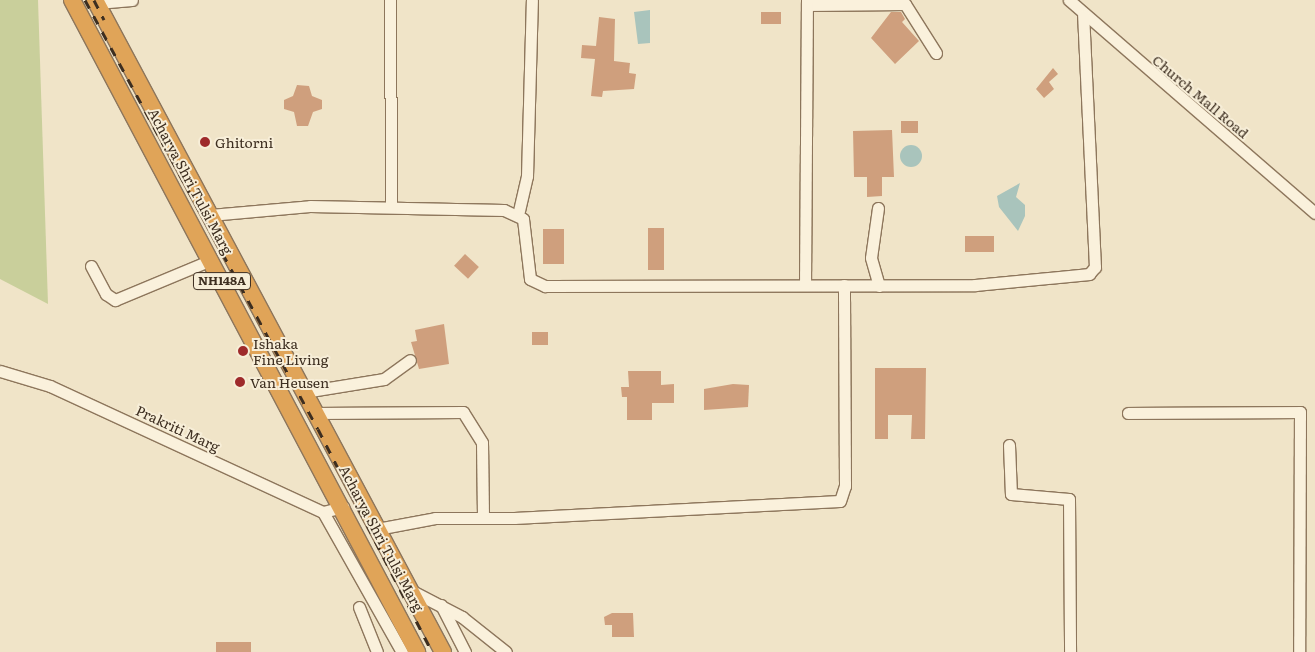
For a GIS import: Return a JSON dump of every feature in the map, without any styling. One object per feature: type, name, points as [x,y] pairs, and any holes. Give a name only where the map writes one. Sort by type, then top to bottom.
[{"type":"highway","name":"Acharya Shri Tulsi Marg","points":[[72,0],[343,507],[412,651]]},
{"type":"highway","name":"Acharya Shri Tulsi Marg","points":[[96,2],[443,652]]},
{"type":"highway","points":[[343,507],[359,495]]},
{"type":"street","points":[[96,2],[132,0]]},
{"type":"street","points":[[390,0],[391,206]]},
{"type":"street","points":[[532,0],[527,176],[518,215],[526,230],[530,279],[539,285],[975,285],[1093,272],[1083,15]]},
{"type":"street","name":"Church Mall Road","points":[[1069,0],[1083,15],[1315,213]]},
{"type":"street","points":[[805,284],[807,3],[905,4],[936,53]]},
{"type":"street","points":[[210,215],[275,207],[391,206],[496,209],[518,215]]},
{"type":"street","points":[[878,208],[872,258],[879,286]]},
{"type":"street","points":[[90,266],[106,294],[116,300],[211,260]]},
{"type":"street","points":[[377,529],[424,518],[483,518],[840,501],[845,486],[844,285]]},
{"type":"street","points":[[304,392],[384,379],[410,360]]},
{"type":"street","name":"Prakriti Marg","points":[[0,371],[50,386],[323,512]]},
{"type":"street","points":[[315,413],[463,412],[482,443],[483,518]]},
{"type":"street","points":[[1128,413],[1300,412],[1299,652]]},
{"type":"street","points":[[1009,445],[1011,494],[1069,499],[1070,652]]},
{"type":"street","points":[[343,507],[323,512],[412,651]]},
{"type":"street","points":[[408,589],[441,605],[506,652]]},
{"type":"street","points":[[441,605],[465,652]]},
{"type":"street","points":[[359,607],[378,652]]},
{"type":"green space","points":[[0,0],[38,0],[48,304],[0,279]]},
{"type":"water","points":[[650,10],[650,43],[638,44],[634,12]]},
{"type":"water","points":[[911,145],[919,148],[922,156],[919,164],[911,167],[903,164],[900,156],[903,148]]},
{"type":"water","points":[[1020,183],[1016,197],[1025,205],[1025,216],[1018,231],[999,207],[997,196]]},
{"type":"building","points":[[761,12],[781,12],[781,24],[761,24]]},
{"type":"building","points":[[891,12],[901,12],[905,19],[902,22],[919,41],[895,64],[871,38]]},
{"type":"building","points":[[599,17],[615,19],[614,61],[630,63],[629,73],[636,74],[634,89],[603,91],[602,97],[591,96],[595,59],[581,58],[582,45],[596,46]]},
{"type":"building","points":[[1053,68],[1058,74],[1049,82],[1054,89],[1044,98],[1036,89]]},
{"type":"building","points":[[297,85],[309,86],[312,96],[322,100],[322,109],[313,112],[308,126],[297,126],[294,112],[284,109],[284,100],[293,96]]},
{"type":"building","points":[[901,121],[918,121],[918,133],[901,133]]},
{"type":"building","points":[[892,130],[894,177],[882,177],[882,196],[867,197],[867,177],[854,177],[853,131]]},
{"type":"building","points":[[648,228],[664,228],[664,270],[648,270]]},
{"type":"building","points":[[543,229],[564,229],[564,264],[543,264]]},
{"type":"building","points":[[965,236],[994,236],[994,252],[965,252]]},
{"type":"building","points":[[465,254],[479,267],[468,279],[454,266]]},
{"type":"building","points":[[444,324],[449,364],[419,369],[411,342],[417,341],[415,330]]},
{"type":"building","points":[[532,332],[548,332],[548,345],[532,345]]},
{"type":"building","points":[[875,368],[926,368],[925,439],[911,439],[912,415],[888,415],[888,439],[875,439]]},
{"type":"building","points":[[628,371],[661,371],[661,385],[674,384],[674,403],[652,403],[652,420],[627,420],[627,397],[622,397],[621,387],[629,387]]},
{"type":"building","points":[[733,384],[749,385],[748,407],[704,410],[704,389]]},
{"type":"building","points":[[612,613],[633,613],[634,637],[612,637],[612,625],[605,625],[604,617]]},
{"type":"building","points":[[216,642],[251,642],[251,652],[216,652]]},
{"type":"railway","points":[[85,0],[318,429],[432,652]]},
{"type":"railway","points":[[94,0],[104,20]]},
{"type":"place","name":"Ghitorni","points":[[205,142]]},
{"type":"place","name":"Ishaka Fine Living","points":[[243,351]]},
{"type":"place","name":"Van Heusen","points":[[240,382]]}]
